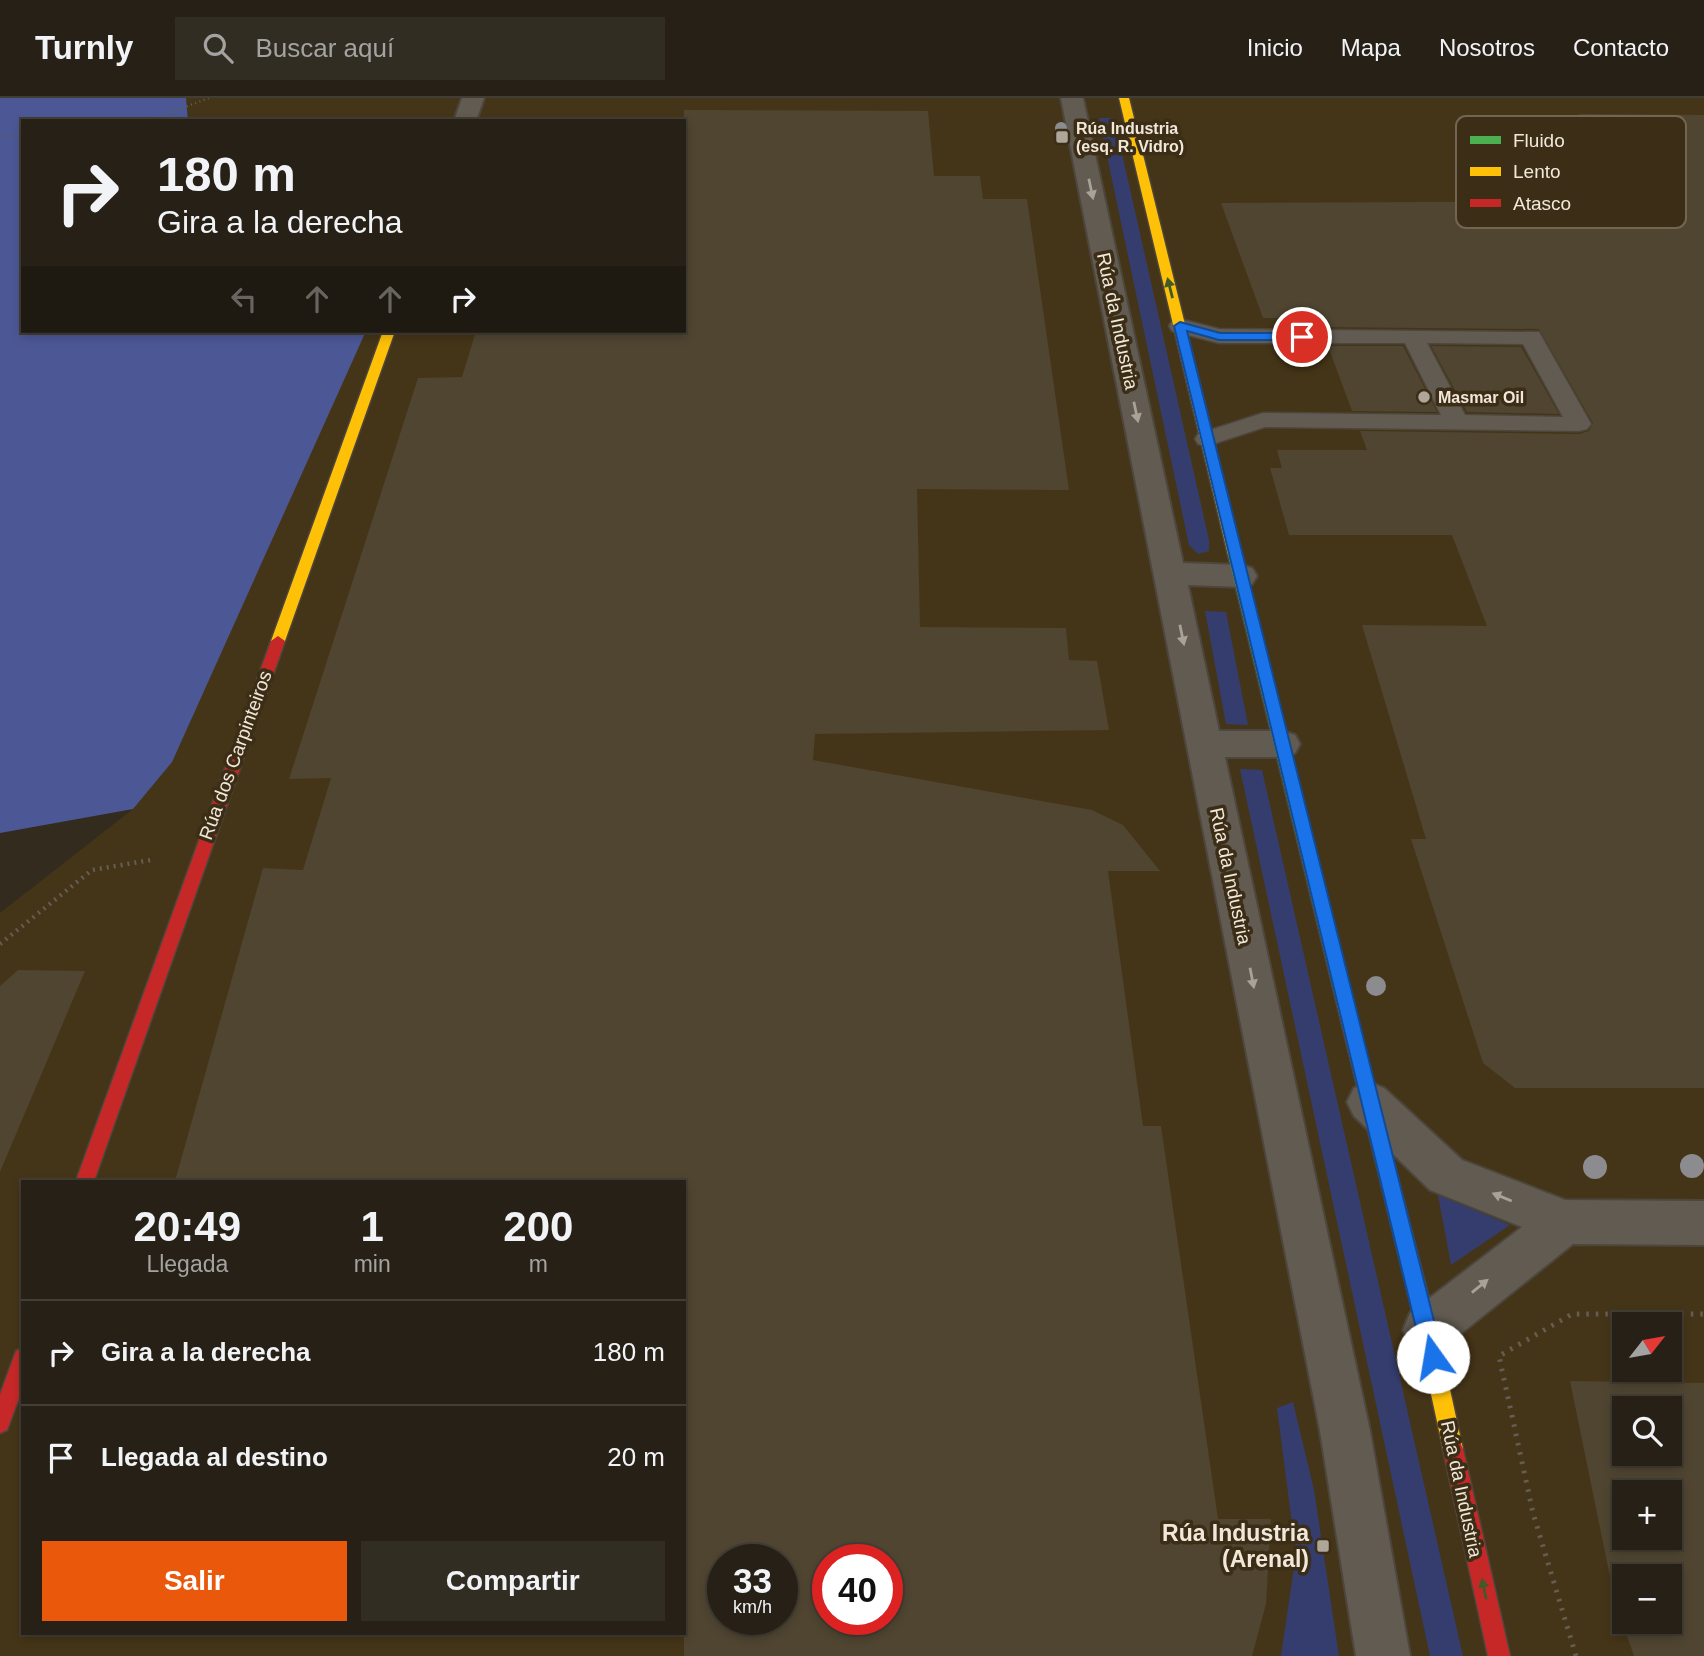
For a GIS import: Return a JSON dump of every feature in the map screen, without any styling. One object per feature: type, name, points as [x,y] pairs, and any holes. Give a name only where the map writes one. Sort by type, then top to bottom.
[{"type":"street","points":[[466,119],[473,98]]},
{"type":"street","name":"Rúa da Industria","points":[[1072,98],[1345,1431],[1383,1656]]},
{"type":"street","name":"Rúa da Industria","points":[[1124,98],[1427,1330],[1499,1656]]},
{"type":"street","name":"Rúa dos Carpinteiros","points":[[85,1180],[201,850],[388,333]]},
{"type":"street","points":[[1170,575],[1241,576]]},
{"type":"street","points":[[1204,744],[1282,744]]},
{"type":"street","points":[[1369,1102],[1446,1175],[1565,1222],[1704,1223]]},
{"type":"street","points":[[1427,1330],[1483,1283],[1565,1222]]},
{"type":"street","points":[[0,1423],[21,1364]]},
{"type":"lane","points":[[1180,326],[1219,336],[1531,337],[1579,424],[1263,420],[1207,439]]},
{"type":"lane","points":[[1413,337],[1457,423]]},
{"type":"path","points":[[154,119],[209,98]]},
{"type":"path","points":[[0,136],[21,134]]},
{"type":"path","points":[[0,944],[92,870],[201,850]]},
{"type":"path","points":[[1576,1656],[1533,1513],[1499,1356],[1572,1314],[1704,1314]]},
{"type":"shaded area","points":[[0,98],[186,98],[188,119],[21,119],[21,333],[365,333],[172,762],[133,809],[0,833]]},
{"type":"shaded area","points":[[186,98],[1704,98],[1704,1656],[0,1656],[0,913],[133,809],[365,333],[686,333],[686,119],[188,119]]},
{"type":"shaded area","points":[[1099,118],[1114,118],[1209,540],[1209,551],[1198,554],[1189,545]]},
{"type":"shaded area","points":[[1205,611],[1226,612],[1248,725],[1226,724]]},
{"type":"shaded area","points":[[1240,769],[1262,770],[1463,1656],[1430,1656]]},
{"type":"shaded area","points":[[1438,1195],[1510,1225],[1451,1265]]},
{"type":"shaded area","points":[[1293,1402],[1314,1490],[1339,1656],[1281,1656],[1296,1554],[1277,1408]]},
{"type":"building","points":[[684,110],[928,111],[934,176],[980,176],[983,199],[1027,199],[1069,490],[917,489],[920,627],[1066,628],[1069,660],[1097,661],[1109,730],[815,734],[813,760],[1092,810],[1123,825],[1160,871],[1108,871],[1143,1126],[1161,1126],[1218,1519],[1271,1519],[1266,1604],[1252,1656],[684,1656],[686,1180],[175,1180],[263,868],[303,870],[331,778],[289,779],[418,378],[462,377],[475,333],[686,333]]},
{"type":"building","points":[[1579,114],[1704,115],[1704,1088],[1515,1088],[1483,1063],[1411,839],[1426,839],[1362,625],[1487,626],[1452,535],[1289,535],[1270,468],[1282,468],[1277,450],[1367,450],[1360,431],[1579,434],[1589,431],[1593,423],[1539,329],[1321,327],[1318,318],[1263,318],[1221,203],[1456,202],[1456,228],[1686,228],[1686,116]]},
{"type":"building","points":[[1328,346],[1403,346],[1437,412],[1352,411]]},
{"type":"building","points":[[1431,346],[1521,347],[1559,414],[1467,412]]},
{"type":"building","points":[[18,970],[85,971],[0,1172],[0,986]]},
{"type":"building","points":[[1570,1381],[1704,1383],[1704,1656],[1634,1656],[1626,1634],[1682,1634],[1682,1564],[1612,1564],[1612,1586]]},
{"type":"traffic: fast","points":[[1235,555],[1345,1004]]},
{"type":"traffic: slow","points":[[1124,98],[1235,555]]},
{"type":"traffic: slow","points":[[278,641],[388,333]]},
{"type":"traffic: slow","points":[[1345,1004],[1427,1330],[1453,1449]]},
{"type":"traffic: jam","points":[[85,1180],[278,641]]},
{"type":"traffic: jam","points":[[0,1423],[21,1364]]},
{"type":"traffic: jam","points":[[1453,1449],[1499,1656]]},
{"type":"place","name":"Rúa Industria (esq. R. Vidro)","points":[[1062,137]]},
{"type":"place","name":"Masmar Oil","points":[[1424,397]]},
{"type":"place","name":"Rúa Industria (Arenal)","points":[[1323,1546]]},
{"type":"route","points":[[1302,337],[1219,336],[1180,326],[1433,1357]]}]
